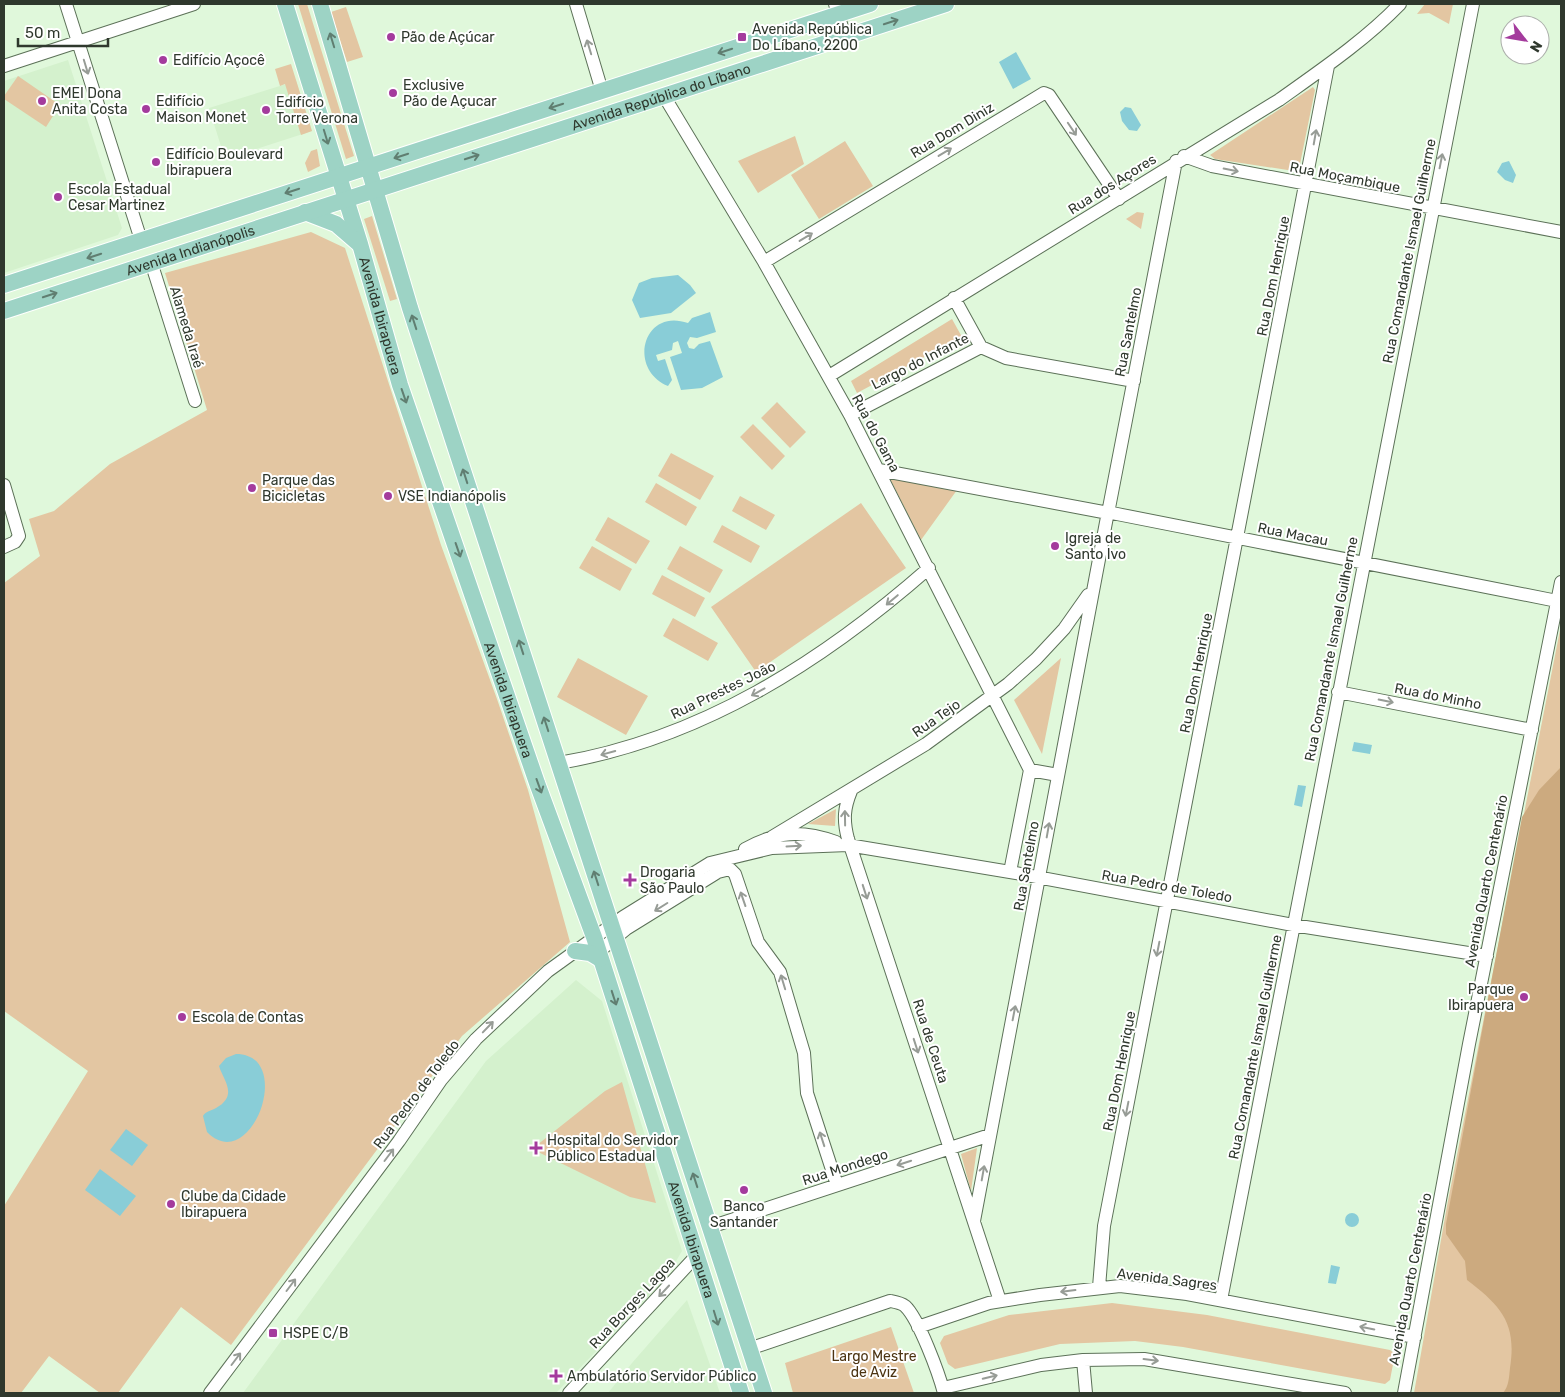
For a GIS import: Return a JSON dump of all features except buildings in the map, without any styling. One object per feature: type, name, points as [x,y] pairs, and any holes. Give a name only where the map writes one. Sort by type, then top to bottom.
[{"type":"main road","name":"Avenida Ibirapuera","points":[[285,4],[360,244],[400,385],[537,783],[597,950],[741,1393]]},
{"type":"main road","name":"Avenida Ibirapuera","points":[[320,4],[410,308],[764,1393]]},
{"type":"main road","name":"Avenida República do Líbano","points":[[369,166],[602,91],[836,9],[870,4]]},
{"type":"main road","name":"Avenida República do Líbano","points":[[376,188],[946,4]]},
{"type":"main road","points":[[564,127],[597,104],[603,96],[602,91]]},
{"type":"main road","name":"Avenida Indianópolis","points":[[4,285],[369,166]]},
{"type":"main road","name":"Avenida Indianópolis","points":[[4,310],[376,188]]},
{"type":"main road","points":[[305,212],[336,224],[360,244]]},
{"type":"main road","points":[[575,951],[590,953],[597,950]]},
{"type":"main road","points":[[697,1255],[711,1259],[726,1274]]},
{"type":"street","points":[[66,4],[140,240]]},
{"type":"street","points":[[4,66],[194,4]]},
{"type":"street","points":[[576,4],[602,91]]},
{"type":"street","name":"Rua dos Açores","points":[[829,376],[1279,100],[1328,66],[1378,26],[1400,4]]},
{"type":"street","name":"Rua Comandante Ismael Guilherme","points":[[1221,1300],[1473,4]]},
{"type":"street","points":[[836,9],[845,37]]},
{"type":"street","name":"Rua Dom Henrique","points":[[1099,1287],[1104,1226],[1328,66]]},
{"type":"street","name":"Rua Dom Diniz","points":[[764,262],[1044,93],[1049,95],[1119,199]]},
{"type":"street","name":"Rua do Gama","points":[[664,96],[764,262],[829,376],[929,568],[1030,770]]},
{"type":"street","name":"Rua Moçambique","points":[[1180,159],[1306,185],[1561,232]]},
{"type":"street","name":"Rua Santelmo","points":[[974,1221],[1040,878],[1091,591],[1180,159]]},
{"type":"street","name":"Alameda Iraé","points":[[151,262],[195,401]]},
{"type":"street","name":"Largo do Infante","points":[[850,415],[981,347],[954,298]]},
{"type":"street","points":[[981,347],[1006,358],[1134,382]]},
{"type":"street","name":"Rua Macau","points":[[879,470],[1108,512],[1557,601]]},
{"type":"street","points":[[4,485],[18,530],[17,540],[4,547]]},
{"type":"street","name":"Rua Prestes João","points":[[559,763],[636,746],[742,701],[789,675],[853,631],[929,568]]},
{"type":"street","name":"Avenida Quarto Centenário","points":[[1404,1393],[1487,956],[1561,582]]},
{"type":"street","name":"Rua Tejo","points":[[772,843],[926,744],[993,696],[1036,659],[1064,629],[1091,591]]},
{"type":"street","name":"Rua do Minho","points":[[1338,692],[1532,730]]},
{"type":"street","points":[[1010,872],[1030,770],[1058,776]]},
{"type":"street","name":"Rua de Ceuta","points":[[851,791],[845,806],[844,816],[846,845],[950,1148],[1000,1301]]},
{"type":"street","name":"Rua Pedro de Toledo","points":[[597,950],[614,931],[710,863],[729,859],[772,843],[814,834],[846,845],[1010,872],[1293,925],[1487,956]]},
{"type":"street","points":[[734,874],[742,863],[772,843]]},
{"type":"street","name":"Rua Pedro de Toledo","points":[[614,931],[718,872],[729,859]]},
{"type":"street","points":[[718,872],[730,870],[734,874],[758,942],[780,972],[804,1053],[807,1093],[837,1185]]},
{"type":"street","name":"Rua Pedro de Toledo","points":[[210,1393],[400,1141],[441,1080],[502,1012],[548,971],[575,951]]},
{"type":"street","name":"Rua Mondego","points":[[710,1227],[990,1135]]},
{"type":"street","name":"Rua Borges Lagoa","points":[[570,1393],[697,1255]]},
{"type":"street","name":"Avenida Sagres","points":[[918,1327],[1000,1301],[1099,1287],[1120,1286],[1221,1300],[1414,1337]]},
{"type":"street","points":[[749,1348],[890,1301],[906,1307],[918,1327],[944,1391],[1042,1365],[1083,1360],[1144,1359],[1344,1393]]},
{"type":"street","points":[[1083,1360],[1086,1393]]},
{"type":"shaded area","name":"Escola Estadual Cesar Martinez","points":[[68,60],[122,228],[118,235],[4,273],[4,81]]},
{"type":"shaded area","points":[[296,81],[312,131],[225,159],[209,108]]},
{"type":"shaded area","name":"Parque Ibirapuera","points":[[1561,767],[1561,1393],[1503,1393],[1508,1381],[1512,1352],[1508,1327],[1497,1307],[1467,1280],[1465,1261],[1446,1234],[1446,1224],[1522,817],[1539,790]]},
{"type":"shaded area","name":"Hospital do Servidor Público Estadual","points":[[576,980],[602,1001],[682,1251],[666,1278],[556,1393],[243,1393],[486,1061]]},
{"type":"shaded area","points":[[687,1300],[720,1393],[608,1393],[632,1363]]},
{"type":"green space","points":[[298,4],[307,4],[354,156],[346,159]]},
{"type":"green space","points":[[1425,4],[1453,4],[1449,24],[1429,13],[1417,14]]},
{"type":"green space","points":[[346,7],[363,57],[347,62],[331,12]]},
{"type":"green space","points":[[291,64],[312,131],[301,135],[285,84],[280,86],[275,69]]},
{"type":"green space","points":[[18,76],[60,105],[46,127],[4,99],[4,96]]},
{"type":"green space","points":[[1313,87],[1315,90],[1300,164],[1294,171],[1215,159],[1210,155]]},
{"type":"green space","points":[[795,136],[804,164],[758,193],[738,161]]},
{"type":"green space","points":[[845,141],[873,186],[819,219],[791,175]]},
{"type":"green space","points":[[317,149],[320,166],[308,172],[305,163],[311,151]]},
{"type":"green space","points":[[1137,212],[1144,213],[1141,229],[1126,219]]},
{"type":"green space","points":[[372,216],[397,299],[390,301],[364,219]]},
{"type":"green space","points":[[311,232],[345,248],[441,545],[528,790],[570,942],[462,1036],[231,1345],[181,1307],[118,1393],[100,1393],[49,1356],[21,1393],[4,1393],[4,1206],[88,1071],[4,1011],[4,583],[40,556],[29,519],[54,511],[110,464],[207,410],[165,273]]},
{"type":"green space","points":[[952,319],[962,337],[857,393],[851,381]]},
{"type":"green space","points":[[777,402],[806,432],[790,448],[761,418]]},
{"type":"green space","points":[[753,424],[785,456],[772,470],[740,437]]},
{"type":"green space","points":[[671,453],[714,476],[700,500],[658,476]]},
{"type":"green space","points":[[889,477],[957,490],[921,540]]},
{"type":"green space","points":[[656,483],[697,507],[686,526],[645,502]]},
{"type":"green space","points":[[740,496],[775,515],[766,530],[732,511]]},
{"type":"green space","points":[[861,503],[906,568],[756,672],[711,607]]},
{"type":"green space","points":[[608,517],[650,541],[636,564],[595,540]]},
{"type":"green space","points":[[722,525],[760,546],[751,563],[713,542]]},
{"type":"green space","points":[[592,546],[632,569],[620,591],[579,568]]},
{"type":"green space","points":[[680,546],[723,570],[710,593],[667,569]]},
{"type":"green space","points":[[662,575],[705,598],[695,617],[652,594]]},
{"type":"green space","points":[[673,618],[718,643],[708,661],[663,636]]},
{"type":"green space","name":"Parque Ibirapuera","points":[[1561,625],[1561,1393],[1414,1393],[1447,1206]]},
{"type":"green space","points":[[578,658],[648,696],[626,735],[557,697]]},
{"type":"green space","points":[[1061,658],[1042,754],[1014,700]]},
{"type":"green space","points":[[836,809],[835,826],[808,824]]},
{"type":"green space","points":[[622,1082],[656,1203],[630,1197],[532,1149],[605,1091]]},
{"type":"green space","points":[[977,1148],[971,1191],[961,1154]]},
{"type":"green space","points":[[1112,1303],[1207,1315],[1390,1350],[1395,1354],[1390,1380],[1385,1384],[1183,1347],[1135,1341],[1060,1344],[955,1369],[948,1364],[940,1343],[944,1336],[1009,1315]]},
{"type":"green space","name":"Largo Mestre de Aviz","points":[[891,1327],[914,1393],[793,1393],[785,1363]]},
{"type":"water","points":[[1016,52],[1031,79],[1013,89],[999,62]]},
{"type":"water","points":[[1125,107],[1131,108],[1141,125],[1137,131],[1129,130],[1122,121],[1120,112]]},
{"type":"water","points":[[1509,161],[1516,175],[1513,183],[1505,180],[1497,172],[1502,163]]},
{"type":"water","points":[[678,275],[696,293],[671,313],[640,318],[632,300],[639,283],[652,278]]},
{"type":"water","points":[[710,312],[716,332],[697,338],[690,337],[687,343],[689,348],[694,349],[699,344],[710,341],[723,377],[702,388],[681,390],[670,357],[682,353],[678,341],[673,343],[672,350],[656,355],[658,361],[665,359],[672,380],[668,386],[655,378],[648,367],[644,354],[646,342],[651,331],[660,324],[673,320],[688,323],[692,318]]},
{"type":"water","points":[[1354,742],[1372,745],[1370,754],[1352,751]]},
{"type":"water","points":[[1298,785],[1306,786],[1302,807],[1294,805]]},
{"type":"water","points":[[236,1054],[254,1059],[263,1073],[265,1091],[260,1110],[251,1127],[239,1139],[223,1142],[207,1132],[203,1116],[223,1103],[227,1098],[228,1087],[219,1066],[226,1058]]},
{"type":"water","points":[[126,1129],[148,1145],[132,1166],[110,1150]]},
{"type":"water","points":[[100,1169],[136,1196],[120,1216],[85,1190]]},
{"type":"water","points":[[1349,1213],[1355,1213],[1359,1220],[1355,1227],[1349,1227],[1345,1223],[1345,1217]]},
{"type":"water","points":[[1331,1265],[1340,1267],[1336,1284],[1328,1283]]},
{"type":"place","name":"Pão de Açúcar","points":[[391,37]]},
{"type":"place","name":"Avenida República Do Líbano, 2200","points":[[742,37]]},
{"type":"place","name":"Edifício Açocê","points":[[163,60]]},
{"type":"place","name":"Exclusive Pão de Açucar","points":[[393,93]]},
{"type":"place","name":"EMEI Dona Anita Costa","points":[[42,101]]},
{"type":"place","name":"Edifício Maison Monet","points":[[146,109]]},
{"type":"place","name":"Edifício Torre Verona","points":[[266,110]]},
{"type":"place","name":"Edifício Boulevard Ibirapuera","points":[[156,162]]},
{"type":"place","name":"Escola Estadual Cesar Martinez","points":[[58,197]]},
{"type":"place","name":"Parque das Bicicletas","points":[[252,488]]},
{"type":"place","name":"VSE Indianópolis","points":[[388,496]]},
{"type":"place","name":"Igreja de Santo Ivo","points":[[1055,546]]},
{"type":"place","name":"Drogaria São Paulo","points":[[630,880]]},
{"type":"place","name":"Parque Ibirapuera","points":[[1524,997]]},
{"type":"place","name":"Escola de Contas","points":[[182,1017]]},
{"type":"place","name":"Hospital do Servidor Público Estadual","points":[[536,1148]]},
{"type":"place","name":"Banco Santander","points":[[744,1190]]},
{"type":"place","name":"Clube da Cidade Ibirapuera","points":[[171,1204]]},
{"type":"place","name":"HSPE C/B","points":[[273,1333]]},
{"type":"place","name":"Ambulatório Servidor Público","points":[[556,1376]]}]
